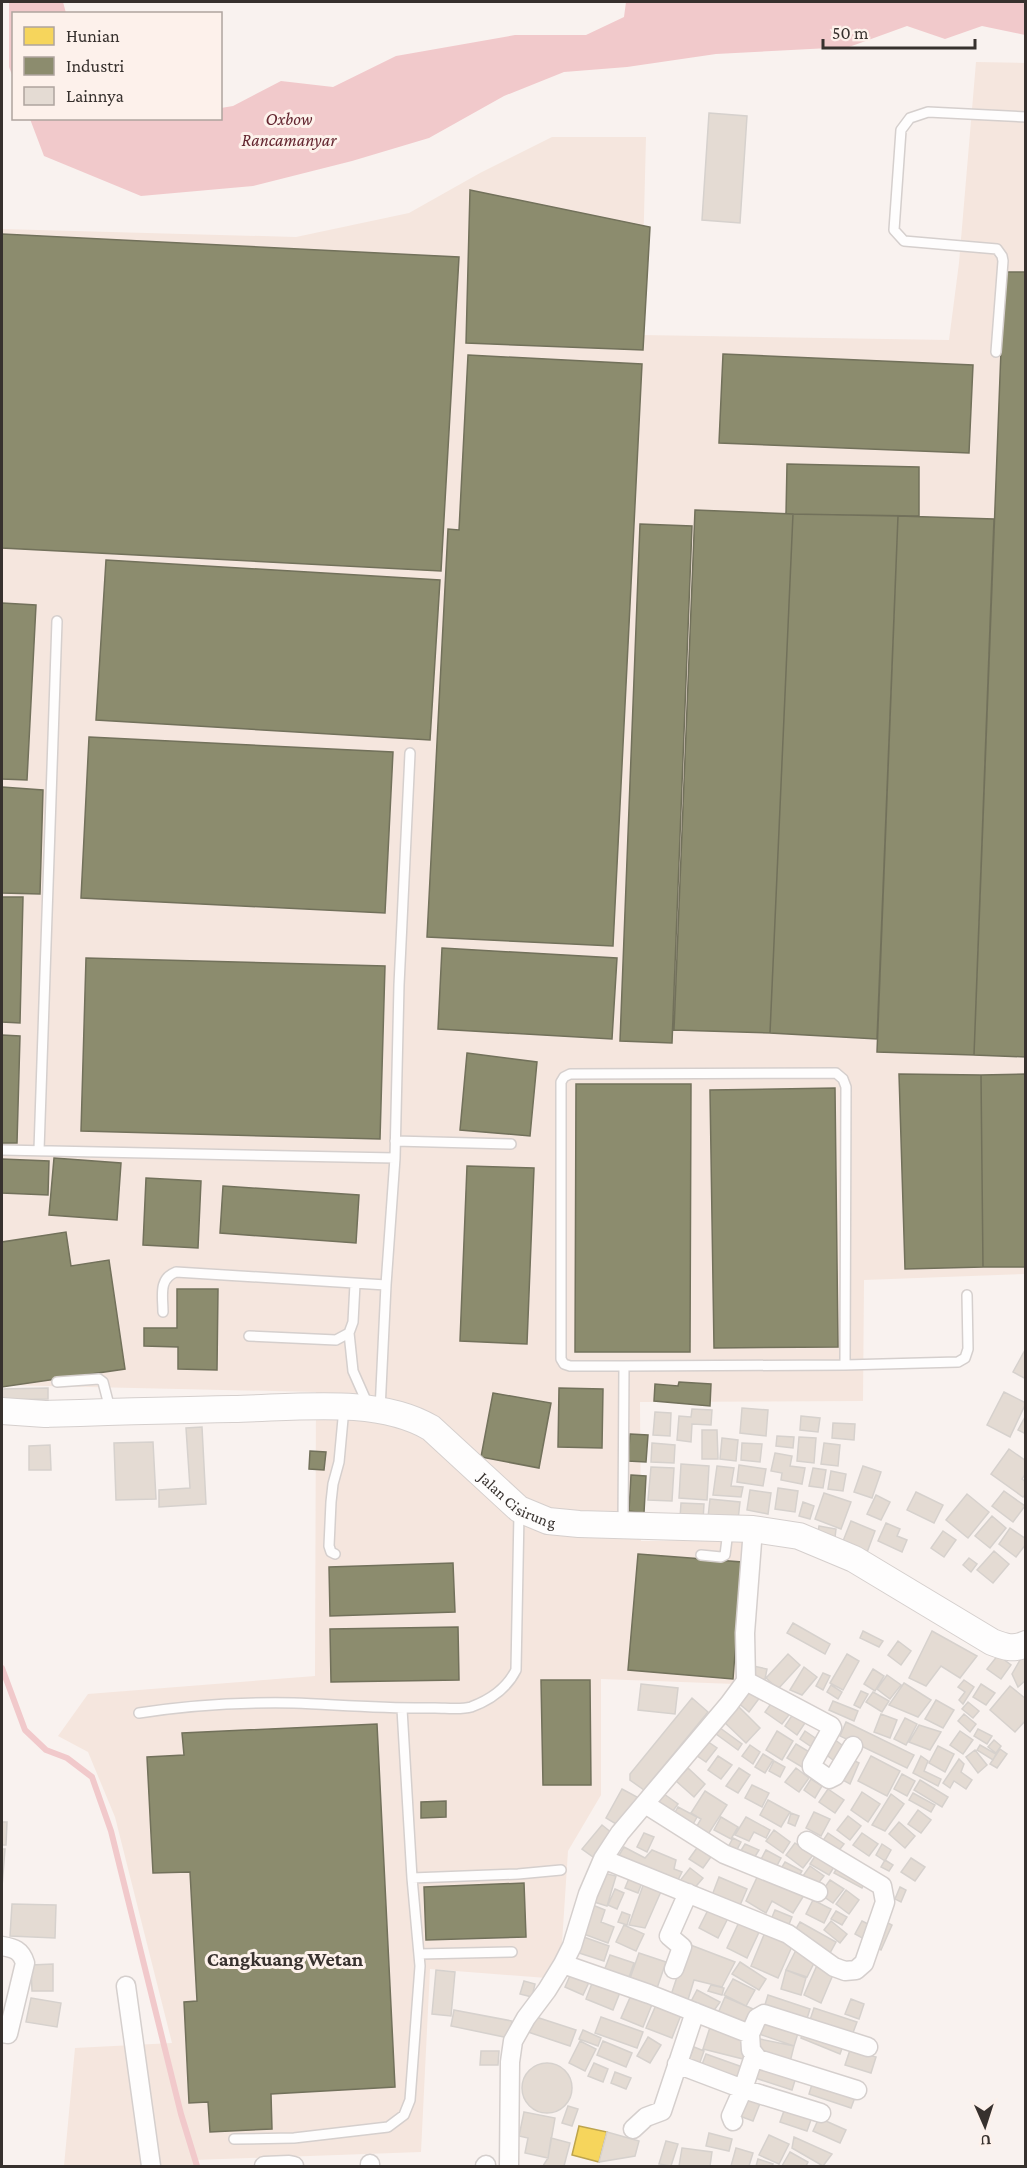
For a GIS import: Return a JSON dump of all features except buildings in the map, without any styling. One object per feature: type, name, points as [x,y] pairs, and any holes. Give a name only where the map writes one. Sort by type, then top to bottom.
[{"type":"main road","name":"Jalan Cisirung","points":[[2,1412],[45,1414],[344,1407],[375,1410],[417,1419],[432,1428],[519,1509],[548,1521],[741,1529],[799,1536],[854,1559],[992,1642],[1007,1648],[1026,1644]]},
{"type":"street","points":[[509,2166],[510,2062],[513,2041],[526,2018],[547,1990],[572,1946],[588,1894],[603,1859],[620,1833],[746,1681],[741,1529]]},
{"type":"street","points":[[746,1681],[831,1726],[812,1764],[812,1767],[830,1779],[835,1776],[853,1746]]},
{"type":"street","points":[[645,1804],[724,1854],[818,1892]]},
{"type":"street","points":[[603,1859],[788,1934],[834,1967],[845,1971],[856,1970],[864,1963],[885,1902],[885,1892],[882,1886],[807,1841]]},
{"type":"street","points":[[674,1969],[682,1947],[669,1936],[687,1893]]},
{"type":"street","points":[[2,1946],[17,1950],[22,1954],[25,1963],[8,2034],[2,2033]]},
{"type":"street","points":[[563,1964],[649,1994],[750,2034]]},
{"type":"street","points":[[126,1986],[151,2166]]},
{"type":"street","points":[[633,2129],[646,2117],[662,2111],[695,2013]]},
{"type":"street","points":[[857,2090],[758,2059],[751,2050],[750,2034],[757,2018],[764,2014],[868,2047]]},
{"type":"street","points":[[733,2121],[731,2116],[754,2056]]},
{"type":"street","points":[[677,2064],[743,2089],[821,2113]]},
{"type":"street","points":[[264,2166],[294,2166]]},
{"type":"lane","points":[[996,352],[1003,261],[997,249],[904,241],[894,230],[901,130],[910,118],[928,112],[1026,117]]},
{"type":"lane","points":[[39,1150],[57,621]]},
{"type":"lane","points":[[375,1410],[395,1158],[399,986],[410,753]]},
{"type":"lane","points":[[845,1365],[846,1087],[843,1079],[836,1073],[570,1074],[564,1077],[561,1083],[561,1359],[564,1364],[570,1366],[845,1365],[958,1362],[965,1358],[968,1349],[967,1295]]},
{"type":"lane","points":[[395,1141],[511,1144]]},
{"type":"lane","points":[[2,1150],[395,1158]]},
{"type":"lane","points":[[163,1312],[162,1282],[168,1275],[176,1272],[386,1285]]},
{"type":"lane","points":[[355,1284],[353,1322],[349,1334],[353,1371],[375,1410]]},
{"type":"lane","points":[[249,1336],[336,1340],[349,1334]]},
{"type":"lane","points":[[623,1524],[624,1366]]},
{"type":"lane","points":[[57,1382],[99,1379],[103,1382],[111,1412]]},
{"type":"lane","points":[[335,1554],[331,1552],[329,1546],[331,1502],[339,1462],[344,1407]]},
{"type":"lane","points":[[139,1713],[185,1706],[229,1703],[292,1703],[402,1709],[470,1707],[499,1692],[510,1681],[516,1670],[519,1509]]},
{"type":"lane","points":[[701,1555],[721,1557],[725,1555],[741,1529]]},
{"type":"lane","points":[[234,2139],[305,2136],[388,2127],[404,2115],[410,2100],[419,1954],[402,1709]]},
{"type":"lane","points":[[412,1878],[561,1870]]},
{"type":"lane","points":[[419,1954],[512,1952]]},
{"type":"shaded area","points":[[976,62],[1025,63],[1025,1274],[864,1280],[863,1401],[640,1402],[641,1541],[744,1540],[735,1684],[601,1679],[601,1795],[568,1851],[562,1943],[547,1978],[430,1969],[421,2152],[194,2160],[194,2166],[64,2166],[75,2048],[172,2043],[115,1817],[88,1752],[58,1736],[88,1694],[315,1676],[316,1392],[2,1385],[2,229],[296,237],[409,213],[480,173],[552,137],[646,137],[641,335],[949,340],[959,263]]},
{"type":"water","points":[[9,2],[63,2],[66,12],[12,12],[12,74],[9,67]]},
{"type":"water","name":"Oxbow Rancamanyar","points":[[626,2],[1025,2],[1025,35],[982,26],[945,39],[907,26],[849,47],[716,54],[627,67],[564,72],[504,96],[429,138],[352,161],[253,186],[141,196],[44,156],[30,120],[222,120],[222,108],[233,106],[281,81],[333,87],[396,56],[515,35],[586,35],[624,17]]},
{"type":"waterway","points":[[2,1668],[25,1730],[46,1750],[67,1758],[92,1777],[111,1831],[181,2114],[197,2166]]},
{"type":"district","name":"Cangkuang Wetan","points":[[285,1959]]}]
